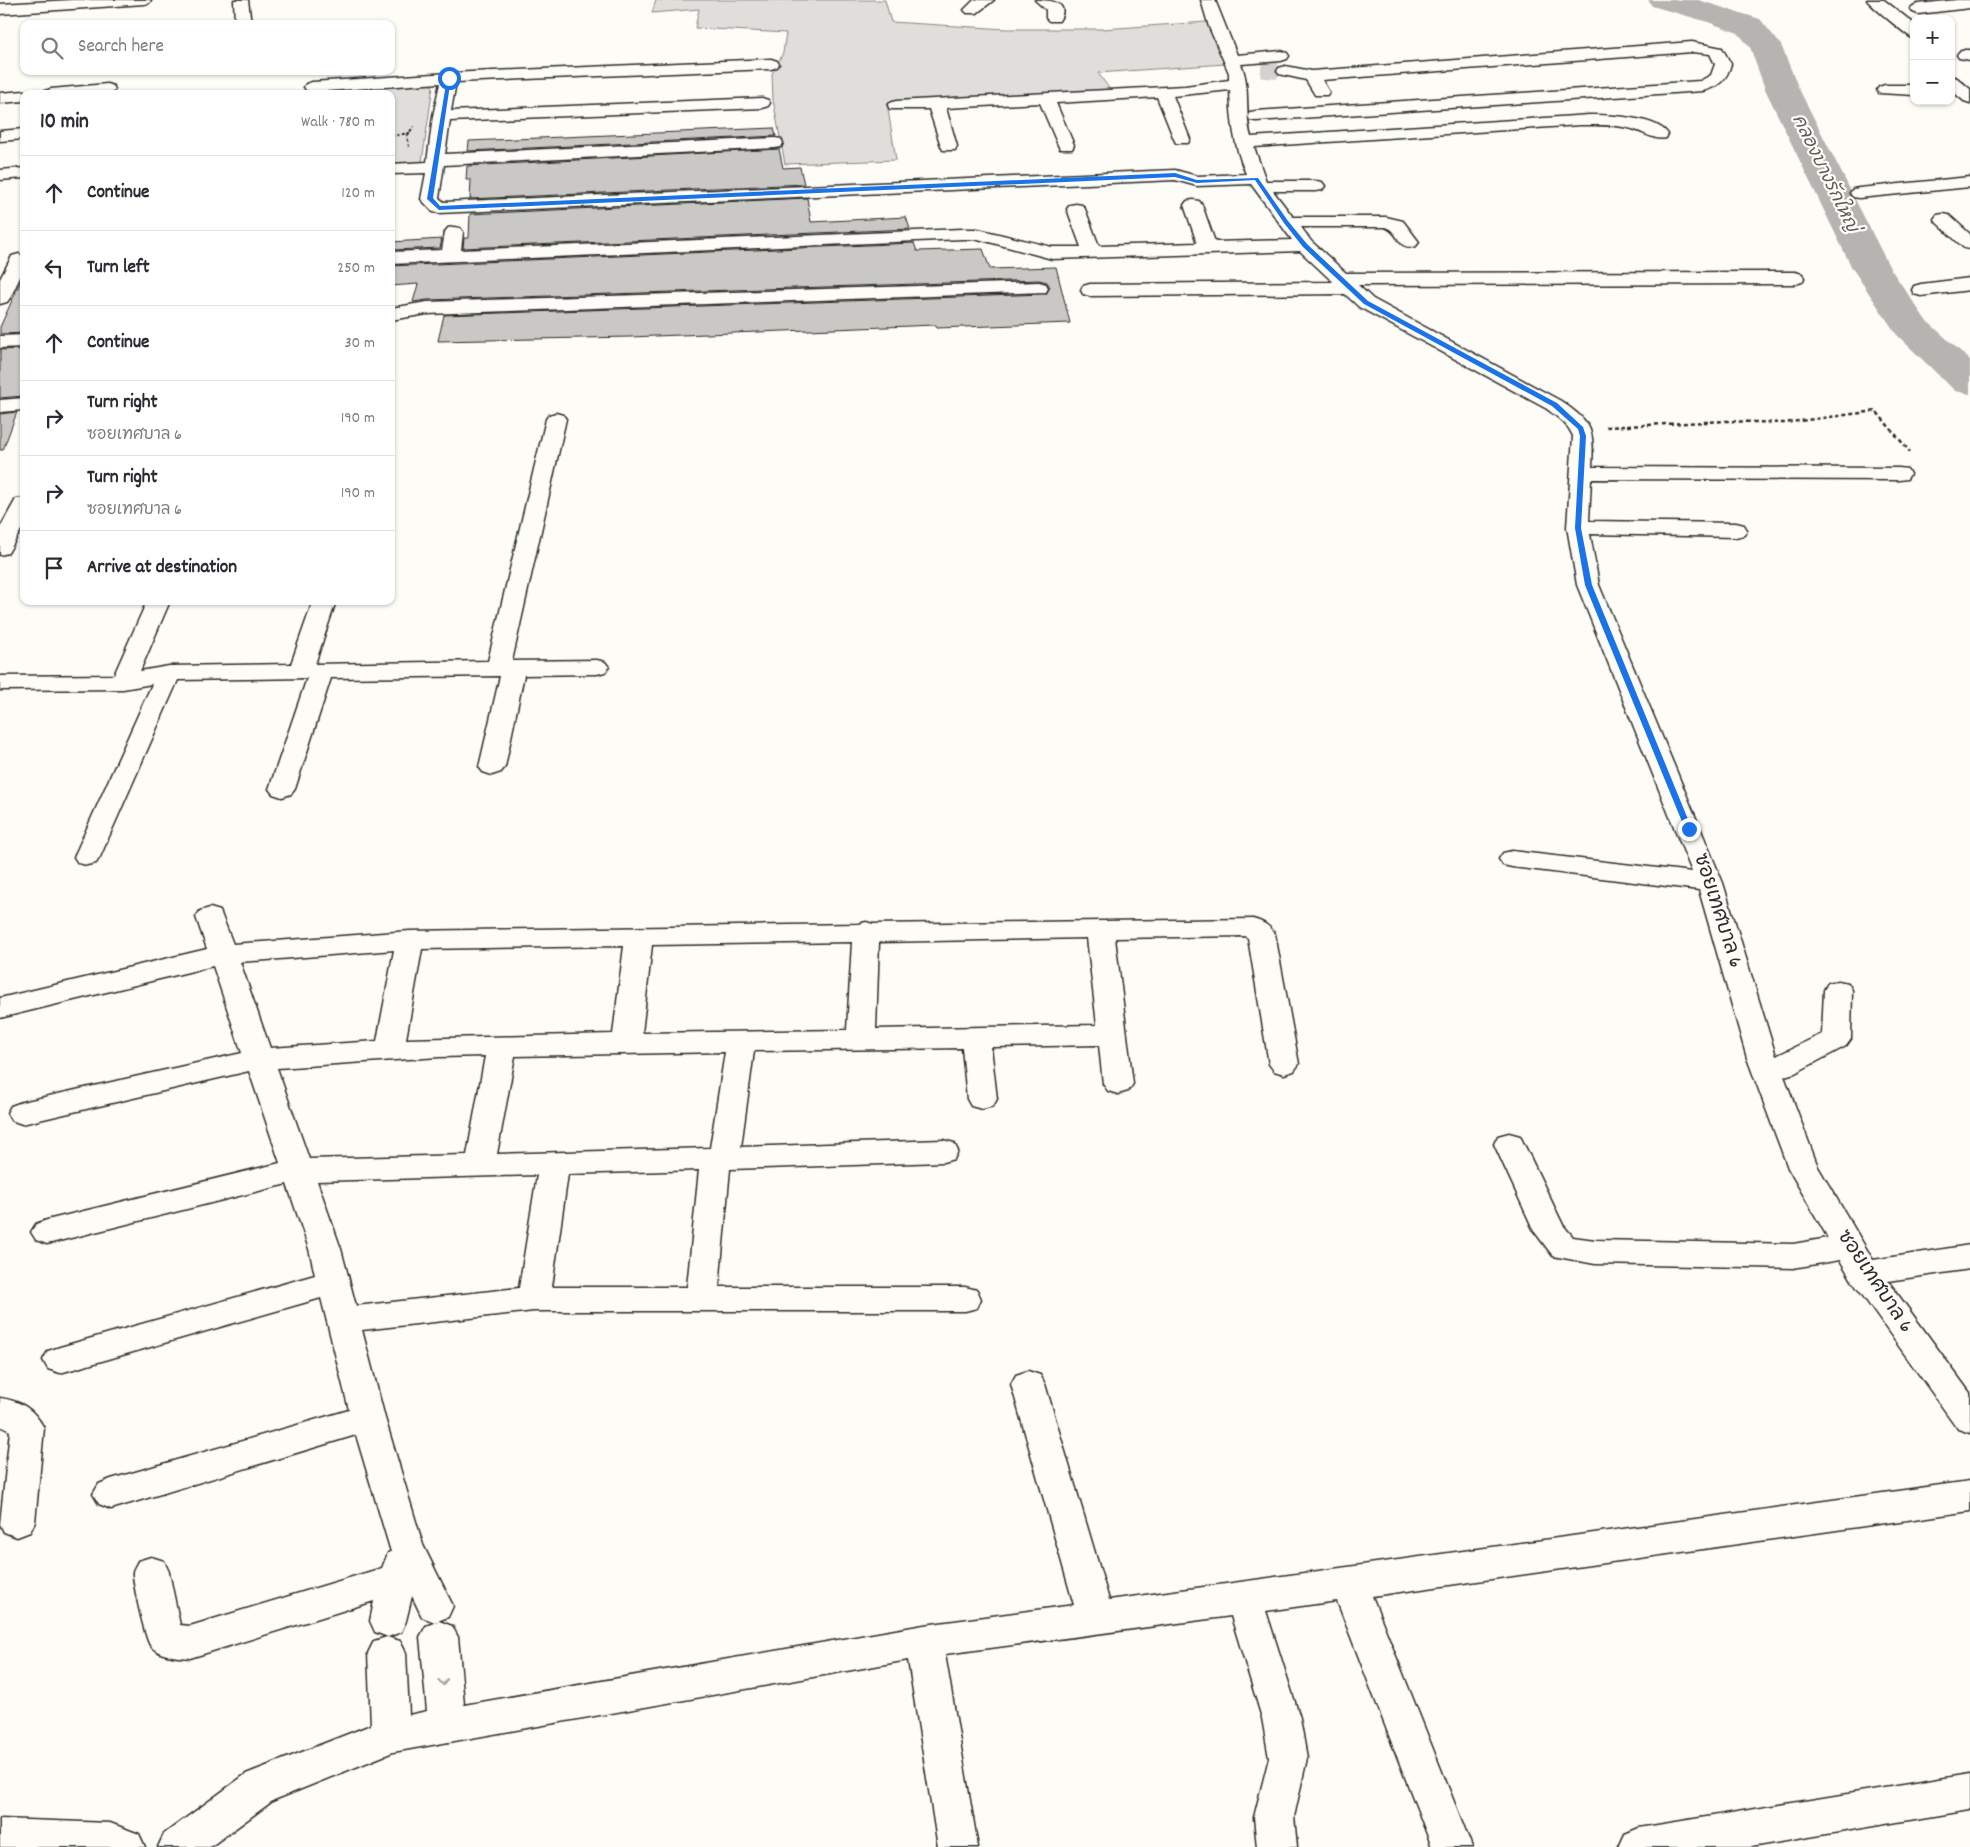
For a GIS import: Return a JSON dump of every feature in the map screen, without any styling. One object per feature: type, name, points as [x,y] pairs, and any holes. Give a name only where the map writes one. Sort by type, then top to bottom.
[{"type":"street","points":[[0,9],[144,0]]},
{"type":"street","points":[[241,0],[243,20]]},
{"type":"street","points":[[972,10],[982,1],[987,0]]},
{"type":"street","points":[[1042,0],[1054,8],[1054,18]]},
{"type":"street","points":[[1208,0],[1217,27],[1243,71],[1240,128],[1252,168],[1286,222],[1305,245],[1366,303],[1554,405],[1580,428]]},
{"type":"street","points":[[1874,0],[1910,29]]},
{"type":"street","points":[[1918,9],[1970,3]]},
{"type":"street","points":[[896,106],[1162,92],[1243,71],[1283,68],[1306,76],[1692,47],[1716,51],[1723,64],[1721,75],[1716,82],[1703,86],[1256,116]]},
{"type":"street","points":[[312,87],[449,78],[770,64]]},
{"type":"street","points":[[1306,76],[1332,110]]},
{"type":"street","points":[[449,78],[441,116],[437,164],[430,199],[439,208],[1175,175],[1197,181],[1252,168],[1580,120],[1603,119],[1629,123],[1646,126],[1660,134]]},
{"type":"street","points":[[1113,80],[1122,94]]},
{"type":"street","points":[[88,90],[107,88]]},
{"type":"street","points":[[1885,90],[1910,90]]},
{"type":"street","points":[[1162,92],[1182,139]]},
{"type":"street","points":[[0,98],[20,96]]},
{"type":"street","points":[[1046,99],[1066,145]]},
{"type":"street","points":[[441,116],[762,103]]},
{"type":"street","points":[[936,104],[948,146]]},
{"type":"street","points":[[0,136],[20,134]]},
{"type":"street","points":[[395,168],[775,143]]},
{"type":"street","points":[[1252,168],[1316,186]]},
{"type":"street","points":[[0,176],[20,174]]},
{"type":"street","points":[[1859,193],[1970,182]]},
{"type":"street","points":[[1193,205],[1208,249]]},
{"type":"street","points":[[1076,208],[1093,252]]},
{"type":"street","points":[[1943,219],[1970,244]]},
{"type":"street","points":[[1286,222],[1386,222],[1397,224],[1410,242]]},
{"type":"street","points":[[451,254],[454,232]]},
{"type":"street","points":[[395,258],[962,234],[978,234],[1052,252],[1305,245]]},
{"type":"street","points":[[0,298],[18,272]]},
{"type":"street","points":[[1090,290],[1345,284],[1795,278]]},
{"type":"street","points":[[1921,290],[1970,284]]},
{"type":"street","points":[[395,313],[427,308],[1039,288]]},
{"type":"street","points":[[0,342],[20,341]]},
{"type":"street","points":[[0,406],[20,404]]},
{"type":"street","points":[[492,768],[506,668],[556,419]]},
{"type":"street","name":"ซอยเทศบาล 6","points":[[1580,428],[1583,436],[1578,528],[1588,585],[1710,883],[1766,1067],[1803,1168],[1856,1260],[1970,1419]]},
{"type":"street","points":[[1581,473],[1899,474]]},
{"type":"street","points":[[0,548],[20,511]]},
{"type":"street","points":[[1578,528],[1736,530]]},
{"type":"street","points":[[123,682],[157,605]]},
{"type":"street","points":[[282,789],[311,671],[324,605]]},
{"type":"street","points":[[0,683],[123,682],[169,673],[597,667]]},
{"type":"street","points":[[88,857],[169,673]]},
{"type":"street","points":[[1512,860],[1710,883]]},
{"type":"street","points":[[210,917],[325,1249],[407,1566],[437,1622],[447,1726]]},
{"type":"street","points":[[0,1008],[223,954],[410,940],[866,931],[1244,927],[1254,928],[1261,934],[1284,1064]]},
{"type":"street","points":[[1100,930],[1118,1084]]},
{"type":"street","points":[[861,1040],[866,931]]},
{"type":"street","points":[[626,1044],[639,936]]},
{"type":"street","points":[[390,1050],[410,940]]},
{"type":"street","points":[[1766,1067],[1785,1066],[1836,1039],[1838,990]]},
{"type":"street","points":[[22,1113],[259,1059],[390,1050],[502,1046],[1112,1035]]},
{"type":"street","points":[[975,1038],[982,1098]]},
{"type":"street","points":[[702,1300],[720,1158],[741,1042]]},
{"type":"street","points":[[480,1166],[502,1046]]},
{"type":"street","points":[[1509,1144],[1550,1231],[1564,1248],[1595,1252],[1793,1256],[1856,1260],[1970,1257]]},
{"type":"street","points":[[47,1232],[298,1170],[554,1164],[944,1151]]},
{"type":"street","points":[[534,1300],[554,1164]]},
{"type":"street","points":[[60,1360],[333,1282]]},
{"type":"street","points":[[343,1320],[534,1300],[965,1300]]},
{"type":"street","points":[[1028,1384],[1096,1617]]},
{"type":"street","points":[[0,1412],[8,1412],[21,1418],[27,1428],[17,1522]]},
{"type":"street","points":[[111,1494],[368,1418]]},
{"type":"street","points":[[178,1847],[260,1788],[391,1735],[924,1641],[1349,1584],[1970,1496]]},
{"type":"street","points":[[151,1572],[163,1634],[171,1640],[190,1642],[407,1566]]},
{"type":"street","points":[[391,1735],[388,1637],[407,1566]]},
{"type":"street","points":[[1349,1584],[1452,1847]]},
{"type":"street","points":[[1244,1598],[1281,1718],[1288,1758],[1274,1817],[1277,1847]]},
{"type":"street","points":[[924,1641],[958,1847]]},
{"type":"street","points":[[1639,1847],[1970,1792]]},
{"type":"street","points":[[0,1838],[110,1842],[125,1847]]},
{"type":"path","points":[[407,153],[410,145],[406,136],[410,133],[417,120]]},
{"type":"path","points":[[395,135],[410,133]]},
{"type":"path","points":[[1580,428],[1726,421],[1784,423],[1876,412],[1912,454]]},
{"type":"shaded area","points":[[656,0],[885,0],[891,22],[1006,29],[1102,29],[1207,22],[1225,64],[1098,73],[1111,91],[887,103],[896,160],[785,164],[773,100],[772,74],[783,53],[786,33],[695,28],[699,9],[652,13]]},
{"type":"shaded area","points":[[429,84],[433,86],[422,162],[395,165],[395,90],[357,90]]},
{"type":"building","points":[[774,128],[776,136],[468,151],[469,141]]},
{"type":"building","points":[[779,149],[783,168],[800,167],[804,184],[470,199],[471,180],[466,180],[467,166]]},
{"type":"building","points":[[807,198],[811,222],[906,217],[910,229],[463,248],[464,238],[469,238],[470,214]]},
{"type":"building","points":[[442,239],[440,248],[395,250],[395,242]]},
{"type":"building","points":[[914,243],[917,251],[983,249],[990,269],[1056,267],[1070,323],[937,328],[936,325],[630,337],[438,341],[444,315],[1046,294],[1050,287],[1047,282],[1039,280],[427,300],[413,302],[418,284],[395,286],[395,266]]},
{"type":"building","points":[[20,283],[20,333],[0,334],[0,327]]},
{"type":"building","points":[[20,349],[20,396],[0,398],[0,350]]},
{"type":"building","points":[[17,412],[3,450],[0,450],[0,414]]},
{"type":"waterway","name":"คลองบางรักใหญ่","points":[[1663,0],[1719,15],[1749,26],[1765,45],[1782,89],[1871,268],[1911,327],[1970,382]]},
{"type":"tunnel","points":[[1261,69],[1285,71]]},
{"type":"route","points":[[449,78],[441,116],[437,160],[430,199],[439,208],[1175,175],[1197,181],[1256,179],[1286,222],[1305,245],[1366,303],[1554,405],[1574,420],[1580,428],[1583,436],[1578,528],[1588,585],[1689,829]]}]
